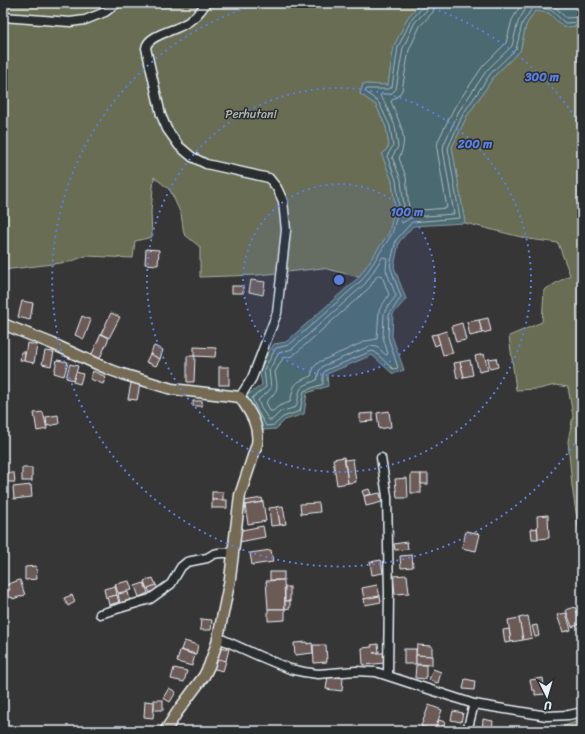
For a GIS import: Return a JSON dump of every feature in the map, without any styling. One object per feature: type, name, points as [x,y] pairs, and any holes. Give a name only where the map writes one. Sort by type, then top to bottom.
[{"type":"main road","points":[[3,324],[53,344],[108,369],[138,379],[179,390],[216,393],[240,397],[257,426],[258,437],[240,495],[233,553],[219,638],[210,666],[165,731]]},
{"type":"street","points":[[3,17],[70,22],[86,20],[117,3]]},
{"type":"street","points":[[206,3],[195,17],[182,26],[150,40],[146,48],[161,115],[167,129],[179,146],[192,157],[206,164],[269,178],[277,188],[283,201],[286,230],[277,313],[252,378],[240,397]]},
{"type":"street","points":[[381,458],[387,496],[389,592],[388,675]]},
{"type":"street","points":[[100,614],[150,599],[171,584],[181,567],[187,562],[207,558],[214,554],[233,553]]},
{"type":"street","points":[[219,638],[290,669],[304,672],[318,674],[366,670],[388,675],[474,704],[547,716],[569,715],[582,712]]},
{"type":"street","points":[[467,731],[474,704]]},
{"type":"green space","name":"Perhutani","points":[[3,3],[421,3],[408,17],[394,46],[388,85],[363,84],[360,94],[376,105],[386,127],[389,146],[382,155],[392,181],[395,207],[389,233],[359,277],[323,268],[259,275],[200,277],[200,247],[184,234],[181,214],[170,190],[154,177],[151,212],[152,237],[135,241],[133,258],[86,256],[69,262],[3,270]]},
{"type":"green space","points":[[535,10],[549,13],[563,27],[582,26],[582,552],[572,486],[568,441],[573,416],[568,387],[555,385],[539,389],[516,390],[509,336],[542,322],[544,290],[570,275],[558,243],[529,239],[465,223],[452,147],[467,116],[495,75],[520,51],[526,25]]},
{"type":"green space","points":[[582,720],[582,731],[564,731],[564,726]]},
{"type":"water","points":[[421,3],[581,3],[582,26],[563,27],[549,13],[535,11],[526,25],[520,51],[495,75],[467,116],[452,147],[465,223],[413,226],[399,242],[394,267],[406,299],[393,314],[392,336],[404,370],[393,374],[372,355],[327,374],[328,386],[307,393],[304,414],[285,420],[276,429],[263,430],[246,396],[262,385],[259,368],[274,344],[286,342],[359,277],[389,233],[395,207],[392,181],[382,155],[389,146],[386,127],[376,105],[360,94],[363,84],[388,85],[394,46],[408,17]]},
{"type":"building","points":[[146,249],[159,250],[158,265],[145,264]]},
{"type":"building","points":[[251,280],[265,282],[263,295],[249,292]]},
{"type":"building","points":[[232,286],[243,286],[243,293],[232,293]]},
{"type":"building","points":[[22,301],[33,303],[30,320],[18,317]]},
{"type":"building","points":[[111,313],[120,317],[109,338],[101,334]]},
{"type":"building","points":[[82,316],[91,320],[84,339],[75,335]]},
{"type":"building","points":[[488,318],[491,331],[482,333],[479,320]]},
{"type":"building","points":[[479,320],[482,333],[470,336],[467,322]]},
{"type":"building","points":[[462,323],[466,340],[456,342],[452,326]]},
{"type":"building","points":[[446,331],[453,353],[443,355],[437,334]]},
{"type":"building","points":[[101,334],[109,338],[99,360],[91,356]]},
{"type":"building","points":[[437,334],[440,344],[435,346],[431,335]]},
{"type":"building","points":[[27,343],[37,345],[34,363],[24,361]]},
{"type":"building","points":[[154,346],[163,350],[160,359],[150,354]]},
{"type":"building","points":[[194,347],[216,348],[215,357],[194,356]]},
{"type":"building","points":[[45,351],[54,352],[51,366],[42,364]]},
{"type":"building","points":[[21,352],[25,352],[24,361],[20,360]]},
{"type":"building","points":[[150,354],[160,359],[156,366],[146,362]]},
{"type":"building","points":[[484,354],[488,370],[479,372],[475,356]]},
{"type":"building","points":[[187,356],[195,356],[194,382],[187,382]]},
{"type":"building","points":[[496,358],[498,367],[490,369],[488,359]]},
{"type":"building","points":[[57,360],[68,362],[64,376],[54,373]]},
{"type":"building","points":[[470,360],[473,375],[464,377],[460,362]]},
{"type":"building","points":[[460,362],[464,377],[457,378],[454,363]]},
{"type":"building","points":[[70,364],[78,366],[74,380],[66,378]]},
{"type":"building","points":[[219,367],[229,367],[229,385],[219,385]]},
{"type":"building","points":[[93,371],[106,377],[103,384],[90,379]]},
{"type":"building","points":[[76,372],[83,374],[80,384],[73,382]]},
{"type":"building","points":[[131,383],[140,384],[137,400],[128,399]]},
{"type":"building","points":[[193,401],[202,401],[202,406],[193,406]]},
{"type":"building","points":[[389,411],[391,427],[379,429],[377,413]]},
{"type":"building","points":[[43,412],[47,429],[37,431],[34,413]]},
{"type":"building","points":[[373,413],[373,421],[360,422],[360,414]]},
{"type":"building","points":[[58,415],[59,424],[47,426],[46,417]]},
{"type":"building","points":[[344,457],[348,483],[337,485],[333,459]]},
{"type":"building","points":[[353,459],[356,482],[348,483],[345,460]]},
{"type":"building","points":[[22,468],[32,468],[32,481],[22,481]]},
{"type":"building","points":[[4,473],[14,473],[15,482],[4,482]]},
{"type":"building","points":[[411,474],[421,474],[421,493],[411,493]]},
{"type":"building","points":[[421,474],[428,474],[428,484],[421,484]]},
{"type":"building","points":[[407,478],[408,498],[397,498],[395,479]]},
{"type":"building","points":[[31,485],[32,497],[14,499],[13,487]]},
{"type":"building","points":[[369,489],[371,494],[364,496],[362,491]]},
{"type":"building","points":[[212,492],[223,492],[223,500],[212,500]]},
{"type":"building","points":[[380,493],[382,502],[366,506],[364,496]]},
{"type":"building","points":[[262,498],[263,502],[245,505],[244,501]]},
{"type":"building","points":[[212,500],[227,500],[227,508],[212,508]]},
{"type":"building","points":[[263,502],[266,521],[248,524],[245,505]]},
{"type":"building","points":[[319,503],[320,512],[301,514],[300,504]]},
{"type":"building","points":[[283,506],[286,524],[280,525],[277,507]]},
{"type":"building","points":[[277,507],[280,525],[271,526],[269,508]]},
{"type":"building","points":[[548,515],[549,538],[538,539],[537,516]]},
{"type":"building","points":[[263,526],[265,537],[239,542],[237,531]]},
{"type":"building","points":[[537,528],[538,539],[532,539],[531,529]]},
{"type":"building","points":[[466,531],[480,534],[476,551],[462,548]]},
{"type":"building","points":[[407,542],[408,549],[395,550],[394,544]]},
{"type":"building","points":[[271,550],[273,562],[252,565],[250,553]]},
{"type":"building","points":[[412,555],[413,567],[401,568],[400,556]]},
{"type":"building","points":[[381,560],[383,573],[372,575],[370,562]]},
{"type":"building","points":[[36,566],[37,579],[25,580],[25,567]]},
{"type":"building","points":[[270,572],[284,572],[284,580],[270,580]]},
{"type":"building","points":[[407,575],[409,593],[395,594],[393,576]]},
{"type":"building","points":[[153,578],[156,585],[147,589],[144,581]]},
{"type":"building","points":[[20,580],[25,595],[13,599],[12,597],[4,599],[3,592],[10,590],[8,584]]},
{"type":"building","points":[[284,580],[285,609],[268,609],[266,581]]},
{"type":"building","points":[[129,581],[132,590],[118,593],[115,584]]},
{"type":"building","points":[[144,583],[148,593],[139,597],[135,586]]},
{"type":"building","points":[[156,585],[159,591],[150,594],[148,588]]},
{"type":"building","points":[[377,585],[380,596],[364,599],[362,588]]},
{"type":"building","points":[[115,586],[117,595],[106,598],[104,589]]},
{"type":"building","points":[[285,587],[290,587],[290,601],[285,601]]},
{"type":"building","points":[[128,592],[130,600],[120,603],[118,594]]},
{"type":"building","points":[[72,595],[75,602],[68,606],[64,598]]},
{"type":"building","points":[[117,595],[119,603],[109,605],[107,597]]},
{"type":"building","points":[[380,596],[381,602],[365,605],[364,599]]},
{"type":"building","points":[[285,601],[290,601],[290,608],[285,609]]},
{"type":"building","points":[[119,602],[120,607],[111,609],[109,605]]},
{"type":"building","points":[[575,607],[579,618],[582,617],[582,623],[572,627],[566,610]]},
{"type":"building","points":[[268,609],[285,609],[285,620],[268,621]]},
{"type":"building","points":[[566,613],[571,630],[563,632],[557,615]]},
{"type":"building","points":[[528,616],[532,638],[523,640],[519,618]]},
{"type":"building","points":[[519,618],[523,640],[511,642],[508,620]]},
{"type":"building","points":[[201,619],[212,620],[211,630],[200,630]]},
{"type":"building","points":[[537,625],[539,636],[535,637],[532,626]]},
{"type":"building","points":[[509,629],[511,642],[505,643],[503,630]]},
{"type":"building","points":[[184,641],[198,645],[196,654],[181,650]]},
{"type":"building","points":[[307,642],[307,644],[312,643],[313,653],[295,655],[294,643]]},
{"type":"building","points":[[378,644],[379,652],[373,653],[384,653],[385,663],[363,665],[362,648],[372,647],[371,645]]},
{"type":"building","points":[[313,645],[326,645],[327,662],[314,663]]},
{"type":"building","points":[[417,645],[432,646],[432,656],[416,655]]},
{"type":"building","points":[[220,647],[229,649],[226,661],[217,659]]},
{"type":"building","points":[[404,649],[416,649],[416,664],[404,664]]},
{"type":"building","points":[[180,650],[195,655],[192,666],[177,662]]},
{"type":"building","points":[[416,655],[432,656],[432,665],[416,664]]},
{"type":"building","points":[[214,658],[226,661],[223,671],[211,668]]},
{"type":"building","points":[[416,665],[426,665],[426,679],[415,678]]},
{"type":"building","points":[[174,668],[187,671],[184,682],[171,679]]},
{"type":"building","points":[[433,669],[441,672],[438,683],[429,680]]},
{"type":"building","points":[[328,676],[343,678],[342,691],[326,689]]},
{"type":"building","points":[[543,678],[545,694],[535,695],[535,690],[532,690],[530,680]]},
{"type":"building","points":[[465,679],[475,681],[474,690],[463,689]]},
{"type":"building","points":[[169,688],[176,692],[170,702],[163,698]]},
{"type":"building","points":[[154,700],[163,700],[163,710],[154,710]]},
{"type":"building","points":[[145,701],[154,702],[153,718],[144,717]]},
{"type":"building","points":[[429,705],[442,710],[434,731],[421,726]]},
{"type":"building","points":[[453,711],[463,713],[461,722],[451,720]]},
{"type":"building","points":[[483,719],[493,721],[492,731],[482,731]]},
{"type":"building","points":[[439,720],[445,722],[442,731],[435,731]]},
{"type":"building","points":[[474,729],[482,730],[482,731],[473,731]]}]
